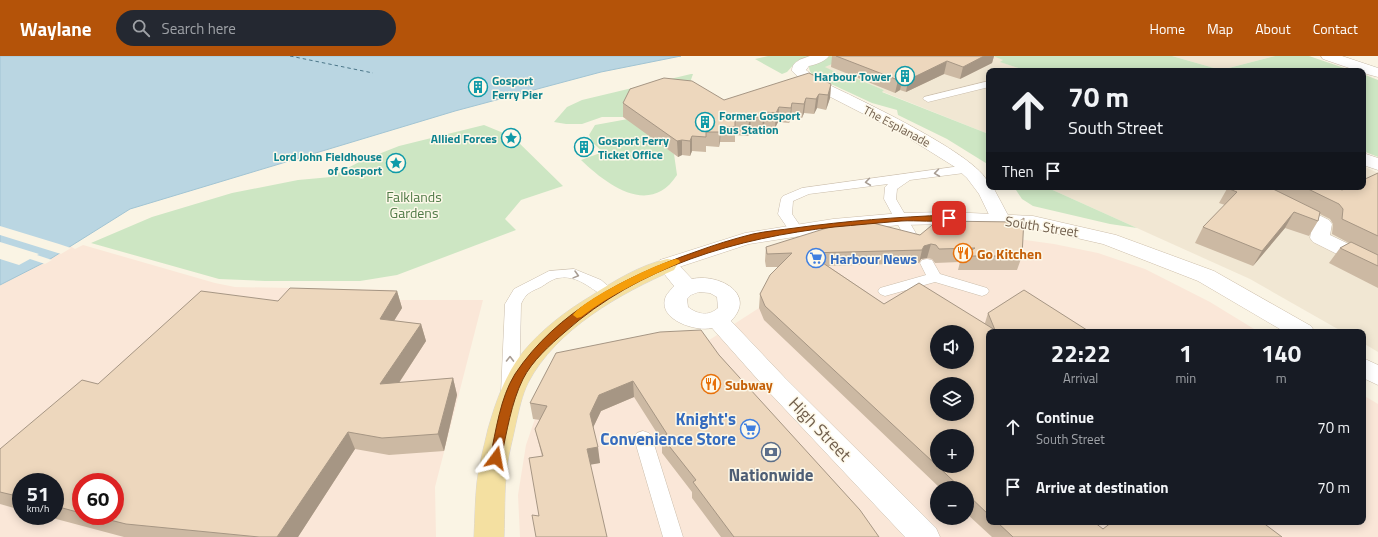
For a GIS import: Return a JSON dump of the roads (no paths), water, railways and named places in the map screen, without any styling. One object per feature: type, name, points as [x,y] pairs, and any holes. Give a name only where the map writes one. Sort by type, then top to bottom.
[{"type":"main road","points":[[489,537],[492,473],[510,398],[519,377],[539,350],[579,313],[609,293],[667,265]]},
{"type":"street","name":"The Esplanade","points":[[822,56],[799,66],[798,68],[801,74],[808,80],[916,136],[951,156],[968,169],[988,193],[1000,219]]},
{"type":"street","points":[[1328,56],[1363,68]]},
{"type":"street","points":[[1366,69],[1378,73]]},
{"type":"street","points":[[1366,159],[1378,165]]},
{"type":"street","points":[[1254,190],[1322,224],[1320,238],[1378,266]]},
{"type":"street","name":"South Street","points":[[667,265],[745,239],[833,225],[901,219],[949,218],[1000,219],[1033,222],[1109,239],[1159,257],[1206,276],[1298,329]]},
{"type":"street","points":[[667,265],[688,288]]},
{"type":"street","points":[[696,285],[713,286],[726,294],[730,305],[728,310],[724,315],[717,319],[698,321],[681,315],[676,309],[674,303],[676,297],[688,288],[696,285]]},
{"type":"street","name":"High Street","points":[[717,319],[776,384],[925,537]]},
{"type":"street","points":[[1366,369],[1378,376]]},
{"type":"lane","points":[[928,99],[986,85]]},
{"type":"lane","points":[[796,230],[785,214],[787,199],[806,191],[968,169]]},
{"type":"lane","points":[[907,177],[891,187],[890,199],[914,242]]},
{"type":"lane","points":[[927,263],[936,277]]},
{"type":"lane","points":[[510,398],[510,346],[513,304],[519,292],[554,274],[574,273],[596,283],[609,293]]},
{"type":"lane","points":[[885,291],[936,277],[982,291]]},
{"type":"lane","points":[[644,438],[673,537]]},
{"type":"water","points":[[0,56],[681,56],[601,72],[455,111],[130,209],[47,261],[0,285]]},
{"type":"place","name":"Harbour Tower","points":[[905,76]]},
{"type":"place","name":"Gosport Ferry Pier","points":[[478,87]]},
{"type":"place","name":"Former Gosport Bus Station","points":[[705,122]]},
{"type":"place","name":"Allied Forces","points":[[511,138]]},
{"type":"place","name":"Gosport Ferry Ticket Office","points":[[584,147]]},
{"type":"place","name":"Lord John Fieldhouse of Gosport","points":[[396,163]]},
{"type":"place","name":"Go Kitchen","points":[[963,253]]},
{"type":"place","name":"Harbour News","points":[[816,258]]},
{"type":"place","name":"Subway","points":[[711,384]]},
{"type":"place","name":"Knight's Convenience Store","points":[[750,429]]},
{"type":"place","name":"Nationwide","points":[[771,452]]},
{"type":"park label","name":"Falklands Gardens","points":[[414,204]]}]
